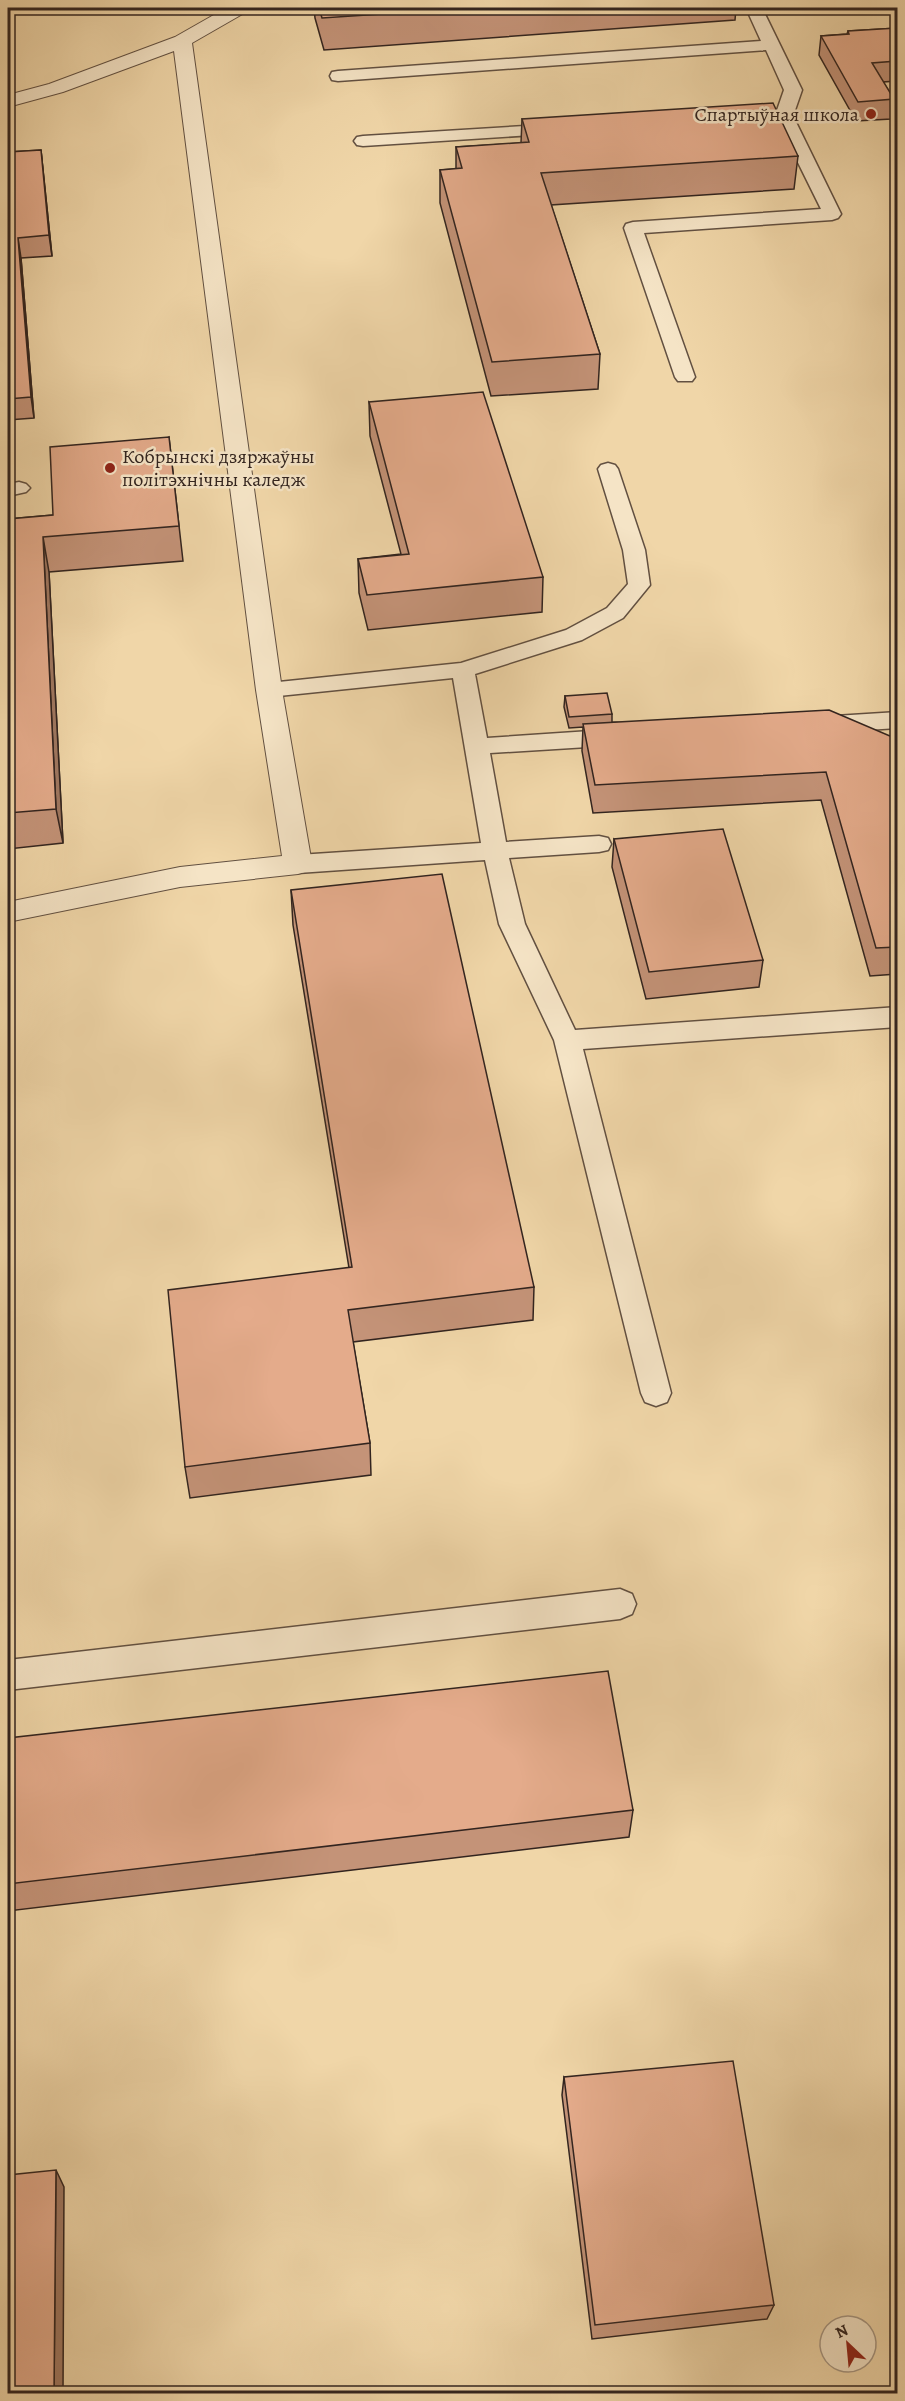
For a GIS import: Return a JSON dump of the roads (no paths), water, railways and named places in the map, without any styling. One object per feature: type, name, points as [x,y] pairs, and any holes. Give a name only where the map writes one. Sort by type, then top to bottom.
[{"type":"street","points":[[8,101],[56,88],[182,41],[232,8]]},
{"type":"street","points":[[8,912],[180,877],[298,864],[269,690],[182,41]]},
{"type":"lane","points":[[685,378],[633,228],[832,214],[778,116],[793,90],[754,8]]},
{"type":"lane","points":[[338,76],[771,45]]},
{"type":"lane","points":[[363,141],[573,128]]},
{"type":"lane","points":[[269,690],[463,670],[574,635],[615,613],[639,585],[634,550],[608,469]]},
{"type":"lane","points":[[463,670],[495,851],[512,924],[567,1040],[656,1394]]},
{"type":"lane","points":[[792,726],[897,720]]},
{"type":"lane","points":[[476,746],[640,736]]},
{"type":"lane","points":[[298,864],[599,844]]},
{"type":"lane","points":[[567,1040],[897,1017]]},
{"type":"lane","points":[[8,1675],[620,1604]]},
{"type":"place","name":"Спартыўная школа","points":[[871,114]]},
{"type":"place","name":"Кобрынскі дзяржаўны політэхнічны каледж","points":[[110,468]]}]
